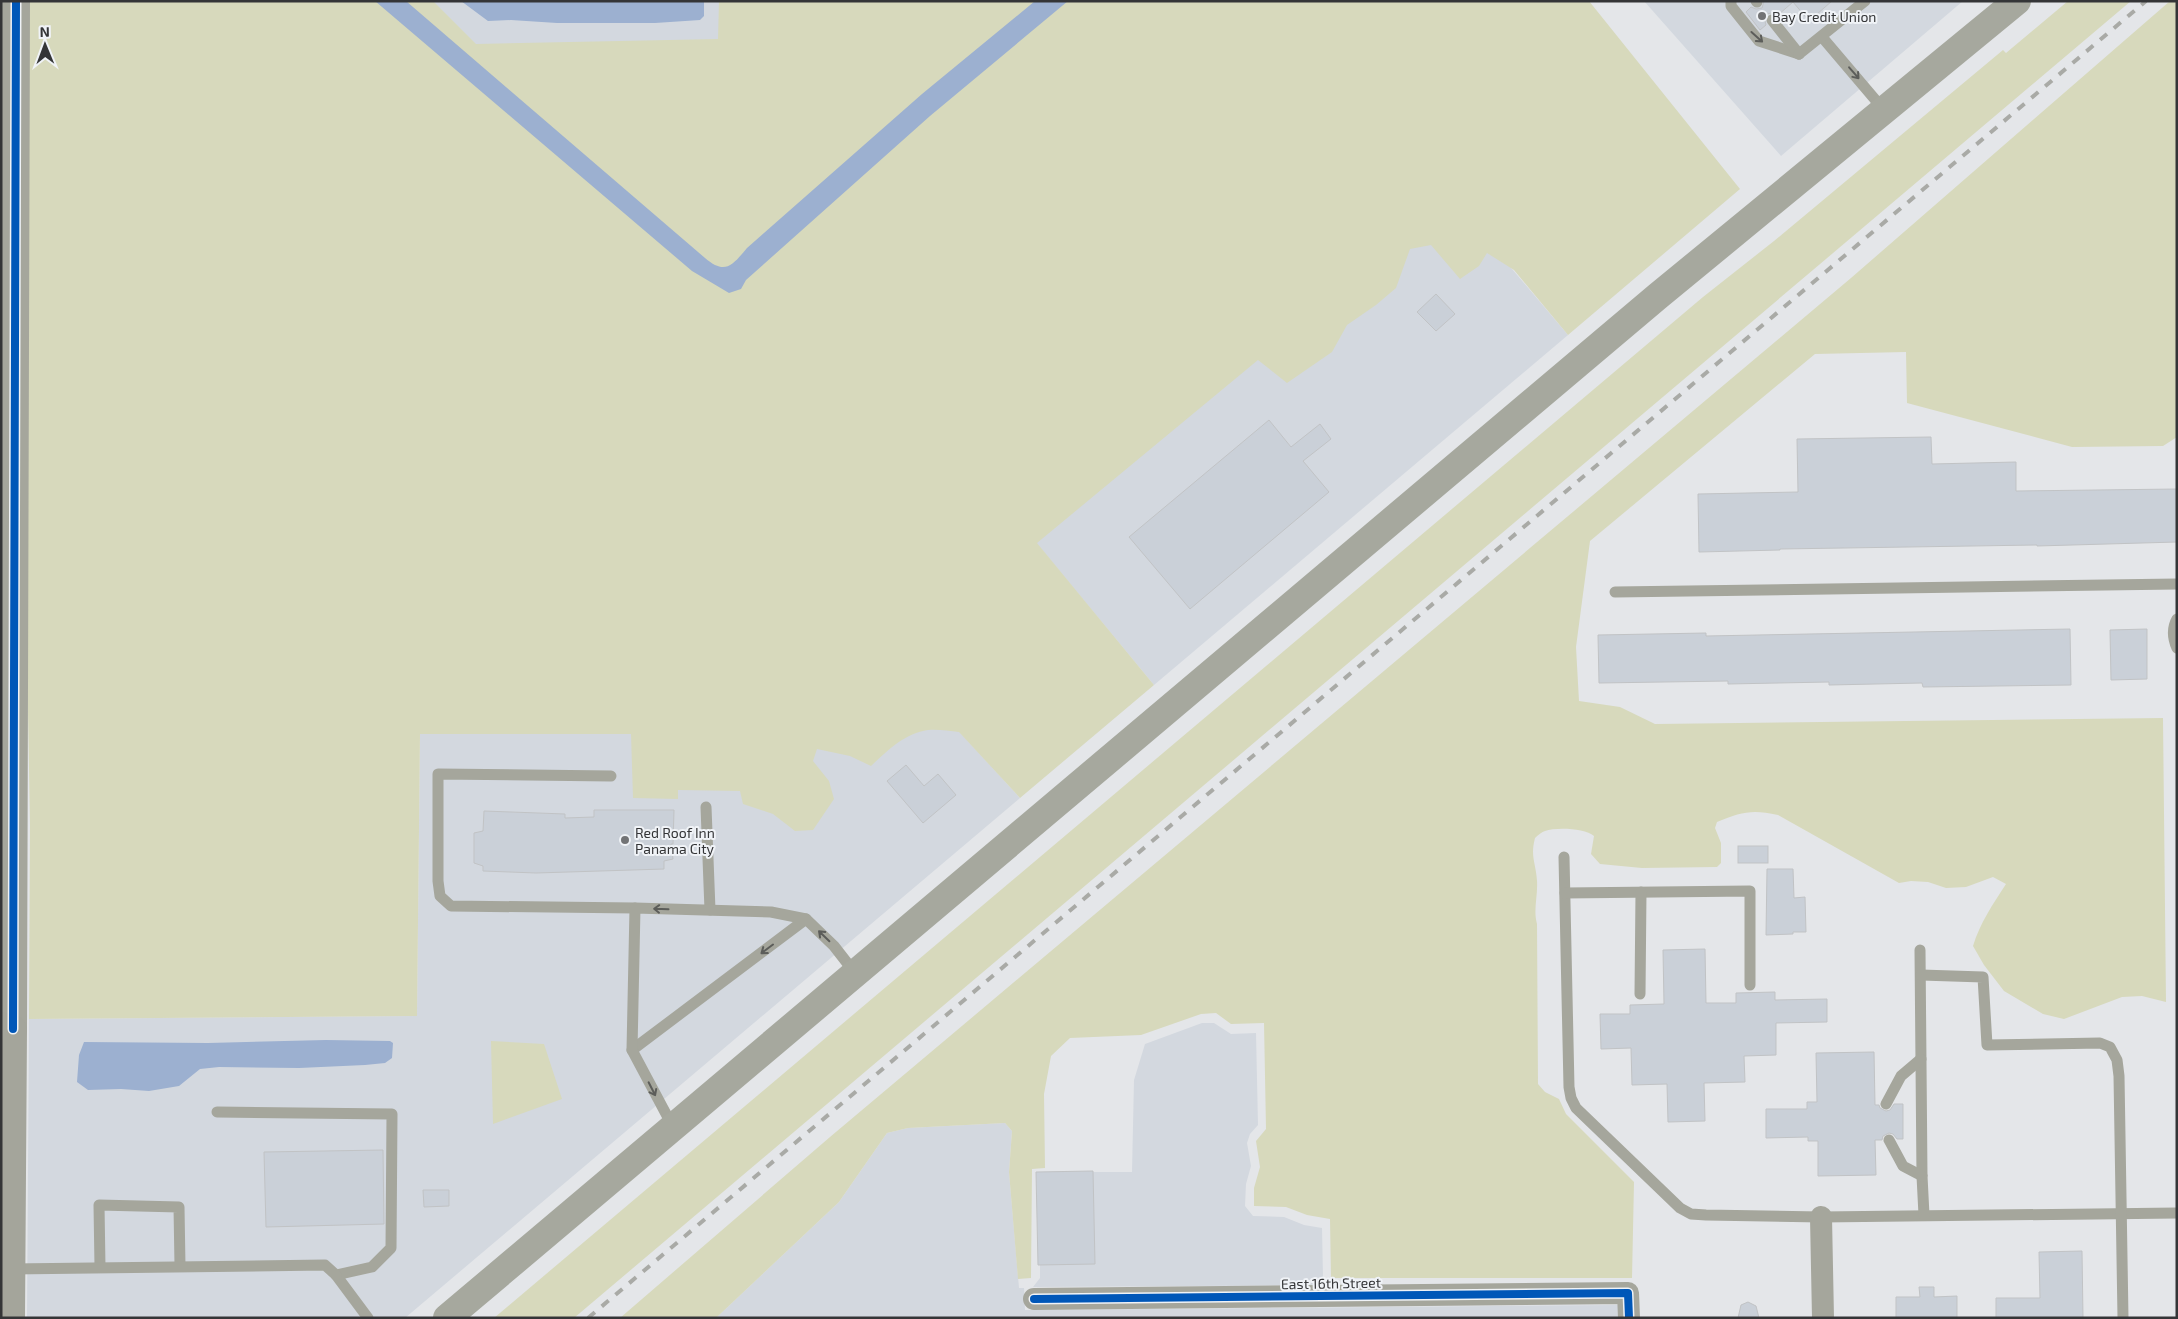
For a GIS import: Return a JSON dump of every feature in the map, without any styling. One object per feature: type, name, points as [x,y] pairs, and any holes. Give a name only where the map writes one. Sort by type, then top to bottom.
[{"type":"highway","points":[[447,1318],[1650,302],[2017,1]]},
{"type":"main road","points":[[7,1027],[11,1318]]},
{"type":"street","points":[[7,1027],[16,1]]},
{"type":"street","points":[[1821,1216],[1823,1318]]},
{"type":"street","name":"East 16th Street","points":[[1034,1298],[1628,1293],[1629,1318]]},
{"type":"lane","points":[[1731,1],[1731,6],[1759,41],[1799,54]]},
{"type":"lane","points":[[1799,54],[1865,1]]},
{"type":"lane","points":[[1772,20],[1799,54]]},
{"type":"lane","points":[[1822,37],[1884,110]]},
{"type":"lane","points":[[1615,592],[2177,584]]},
{"type":"lane","points":[[2177,619],[2174,623],[2173,640],[2177,648]]},
{"type":"lane","points":[[611,776],[438,774],[438,882],[440,896],[451,906],[771,912],[806,920],[834,946],[855,973]]},
{"type":"lane","points":[[706,807],[710,910]]},
{"type":"lane","points":[[1564,857],[1570,1098],[1576,1108],[1680,1208],[1691,1214],[1821,1216],[2177,1213]]},
{"type":"lane","points":[[1565,893],[1750,891],[1750,985]]},
{"type":"lane","points":[[1640,994],[1641,892]]},
{"type":"lane","points":[[635,908],[632,1050],[673,1127]]},
{"type":"lane","points":[[632,1050],[806,920]]},
{"type":"lane","points":[[1920,950],[1924,1215]]},
{"type":"lane","points":[[1921,976],[1983,977],[1987,1046],[2100,1043],[2110,1047],[2117,1060],[2119,1076],[2123,1318]]},
{"type":"lane","points":[[1886,1104],[1901,1076],[1921,1059]]},
{"type":"lane","points":[[217,1112],[392,1114],[391,1248],[372,1267],[336,1275]]},
{"type":"lane","points":[[1889,1140],[1903,1166],[1922,1176]]},
{"type":"lane","points":[[100,1268],[99,1205],[179,1207],[180,1266]]},
{"type":"lane","points":[[11,1269],[325,1264],[336,1275],[368,1318]]},
{"type":"shaded area","points":[[406,1],[729,1],[729,78],[427,83]]},
{"type":"shaded area","points":[[1644,1],[1963,1],[1781,156]]},
{"type":"shaded area","points":[[1435,178],[1568,335],[1154,685],[1024,528]]},
{"type":"shaded area","points":[[955,727],[1020,798],[405,1318],[27,1318],[29,1019],[417,1016],[420,734],[632,734]]},
{"type":"shaded area","points":[[1202,1023],[1214,1023],[1231,1034],[1256,1033],[1258,1125],[1250,1134],[1247,1143],[1251,1166],[1246,1184],[1245,1206],[1253,1216],[1284,1217],[1304,1225],[1322,1228],[1323,1278],[1328,1285],[1033,1287],[1040,1278],[1040,1178],[1045,1178],[1051,1172],[1132,1172],[1134,1080],[1145,1044]]},
{"type":"shaded area","points":[[1005,1123],[1012,1131],[1009,1172],[1019,1288],[1024,1288],[1025,1310],[1619,1305],[1619,1318],[716,1318],[839,1202],[887,1133],[908,1128]]},
{"type":"green space","points":[[29,1],[433,1],[476,44],[718,39],[719,1],[1589,1],[1740,189],[1568,335],[1514,270],[1487,253],[1479,266],[1460,279],[1431,245],[1410,249],[1396,288],[1376,305],[1347,325],[1332,352],[1287,383],[1258,360],[1037,543],[1154,685],[1020,798],[959,732],[928,730],[912,735],[883,754],[871,766],[850,756],[817,749],[813,761],[829,781],[834,799],[813,830],[795,831],[773,814],[743,804],[740,791],[678,790],[678,799],[633,798],[631,734],[420,734],[417,1016],[29,1019],[30,825],[27,655]]},
{"type":"green space","points":[[2068,1],[2131,1],[574,1318],[494,1318],[1703,297],[1774,241],[2003,50],[2006,53]]},
{"type":"green space","points":[[2170,1],[2177,1],[2177,437],[2163,446],[2072,447],[1907,403],[1906,352],[1815,354],[1590,541],[1576,647],[1579,701],[1620,707],[1655,724],[2163,718],[2166,1002],[2142,996],[2122,997],[2064,1019],[2043,1014],[2004,991],[1984,965],[1973,946],[1983,922],[2006,884],[1993,877],[1966,887],[1946,888],[1928,882],[1911,881],[1899,883],[1778,815],[1754,812],[1733,816],[1717,822],[1715,828],[1721,843],[1721,863],[1717,867],[1642,868],[1600,864],[1591,854],[1594,836],[1590,833],[1577,830],[1550,830],[1543,832],[1535,838],[1533,850],[1537,887],[1535,913],[1537,924],[1538,1084],[1545,1092],[1559,1099],[1566,1114],[1634,1182],[1632,1278],[1331,1278],[1330,1219],[1307,1215],[1286,1207],[1254,1206],[1254,1188],[1260,1167],[1256,1141],[1266,1129],[1264,1023],[1231,1024],[1216,1013],[1201,1014],[1141,1035],[1070,1038],[1051,1056],[1044,1094],[1045,1168],[1032,1169],[1031,1278],[1018,1279],[1009,1172],[1012,1131],[1005,1123],[908,1128],[887,1133],[839,1202],[716,1318],[620,1318],[830,1137],[1851,278]]},
{"type":"green space","points":[[491,1041],[544,1044],[562,1099],[493,1124]]},
{"type":"water","points":[[375,1],[406,1],[705,258],[723,267],[737,260],[747,248],[922,94],[1035,1],[1068,1],[930,116],[746,280],[741,289],[729,293],[692,271]]},
{"type":"water","points":[[461,1],[704,1],[704,16],[700,20],[655,23],[488,21]]},
{"type":"water","points":[[326,1040],[390,1041],[393,1043],[392,1058],[385,1063],[365,1065],[299,1068],[219,1067],[200,1069],[179,1086],[149,1091],[121,1089],[88,1090],[77,1082],[79,1055],[84,1042],[208,1043]]},
{"type":"building","name":"Bay Credit Union","points":[[1764,1],[1832,1],[1809,21],[1793,2],[1778,15],[1767,14],[1766,25],[1760,30],[1746,12],[1751,7],[1756,9],[1762,8]]},
{"type":"building","points":[[1436,294],[1455,314],[1436,331],[1417,312]]},
{"type":"building","points":[[1269,420],[1291,447],[1320,424],[1331,439],[1303,461],[1329,492],[1190,609],[1129,537]]},
{"type":"building","points":[[1931,437],[1932,464],[2016,462],[2016,491],[2177,489],[2177,542],[1699,552],[1698,494],[1798,492],[1797,439]]},
{"type":"building","points":[[2070,629],[2071,685],[1923,687],[1922,683],[1829,685],[1829,682],[1728,684],[1728,681],[1599,683],[1598,635],[1706,633],[1706,636]]},
{"type":"building","points":[[2147,629],[2147,679],[2111,680],[2110,630]]},
{"type":"building","points":[[906,765],[924,786],[938,774],[956,795],[923,823],[887,781]]},
{"type":"building","name":"Red Roof Inn Panama City","points":[[594,810],[674,810],[673,844],[671,844],[673,859],[664,861],[664,869],[536,873],[483,871],[483,866],[474,863],[474,833],[483,831],[484,811],[565,814],[565,818],[594,817]]},
{"type":"building","points":[[1738,846],[1768,846],[1768,863],[1738,863]]},
{"type":"building","points":[[1767,869],[1793,869],[1794,898],[1805,897],[1806,932],[1766,935]]},
{"type":"building","points":[[1705,949],[1706,1003],[1736,1003],[1736,993],[1775,992],[1775,1000],[1827,999],[1827,1022],[1776,1023],[1776,1055],[1744,1056],[1745,1082],[1704,1083],[1705,1121],[1668,1122],[1667,1084],[1632,1085],[1631,1048],[1601,1049],[1600,1014],[1630,1014],[1630,1005],[1664,1004],[1663,950]]},
{"type":"building","points":[[1874,1052],[1875,1105],[1879,1105],[1880,1108],[1886,1111],[1890,1110],[1894,1104],[1903,1104],[1903,1139],[1897,1139],[1893,1134],[1889,1133],[1883,1136],[1882,1140],[1875,1140],[1876,1175],[1818,1176],[1818,1141],[1808,1141],[1808,1137],[1766,1138],[1766,1109],[1807,1109],[1807,1102],[1817,1102],[1816,1053]]},
{"type":"building","points":[[383,1150],[384,1224],[266,1227],[264,1152]]},
{"type":"building","points":[[1093,1171],[1095,1264],[1038,1265],[1036,1172]]},
{"type":"building","points":[[423,1190],[449,1190],[449,1206],[424,1207]]},
{"type":"building","points":[[2082,1251],[2083,1318],[1996,1318],[1996,1298],[2040,1298],[2039,1252]]},
{"type":"building","points":[[1919,1287],[1934,1287],[1934,1297],[1957,1296],[1957,1318],[1896,1318],[1896,1297],[1920,1297]]},
{"type":"building","points":[[1748,1302],[1756,1306],[1759,1318],[1738,1318],[1741,1305]]},
{"type":"railway","points":[[588,1318],[2146,1]]},
{"type":"cycle path","points":[[13,1029],[16,1]]},
{"type":"cycle path","points":[[1034,1299],[1628,1293],[1629,1318]]},
{"type":"place","name":"Bay Credit Union","points":[[1762,16]]},
{"type":"place","name":"Red Roof Inn Panama City","points":[[625,840]]}]
